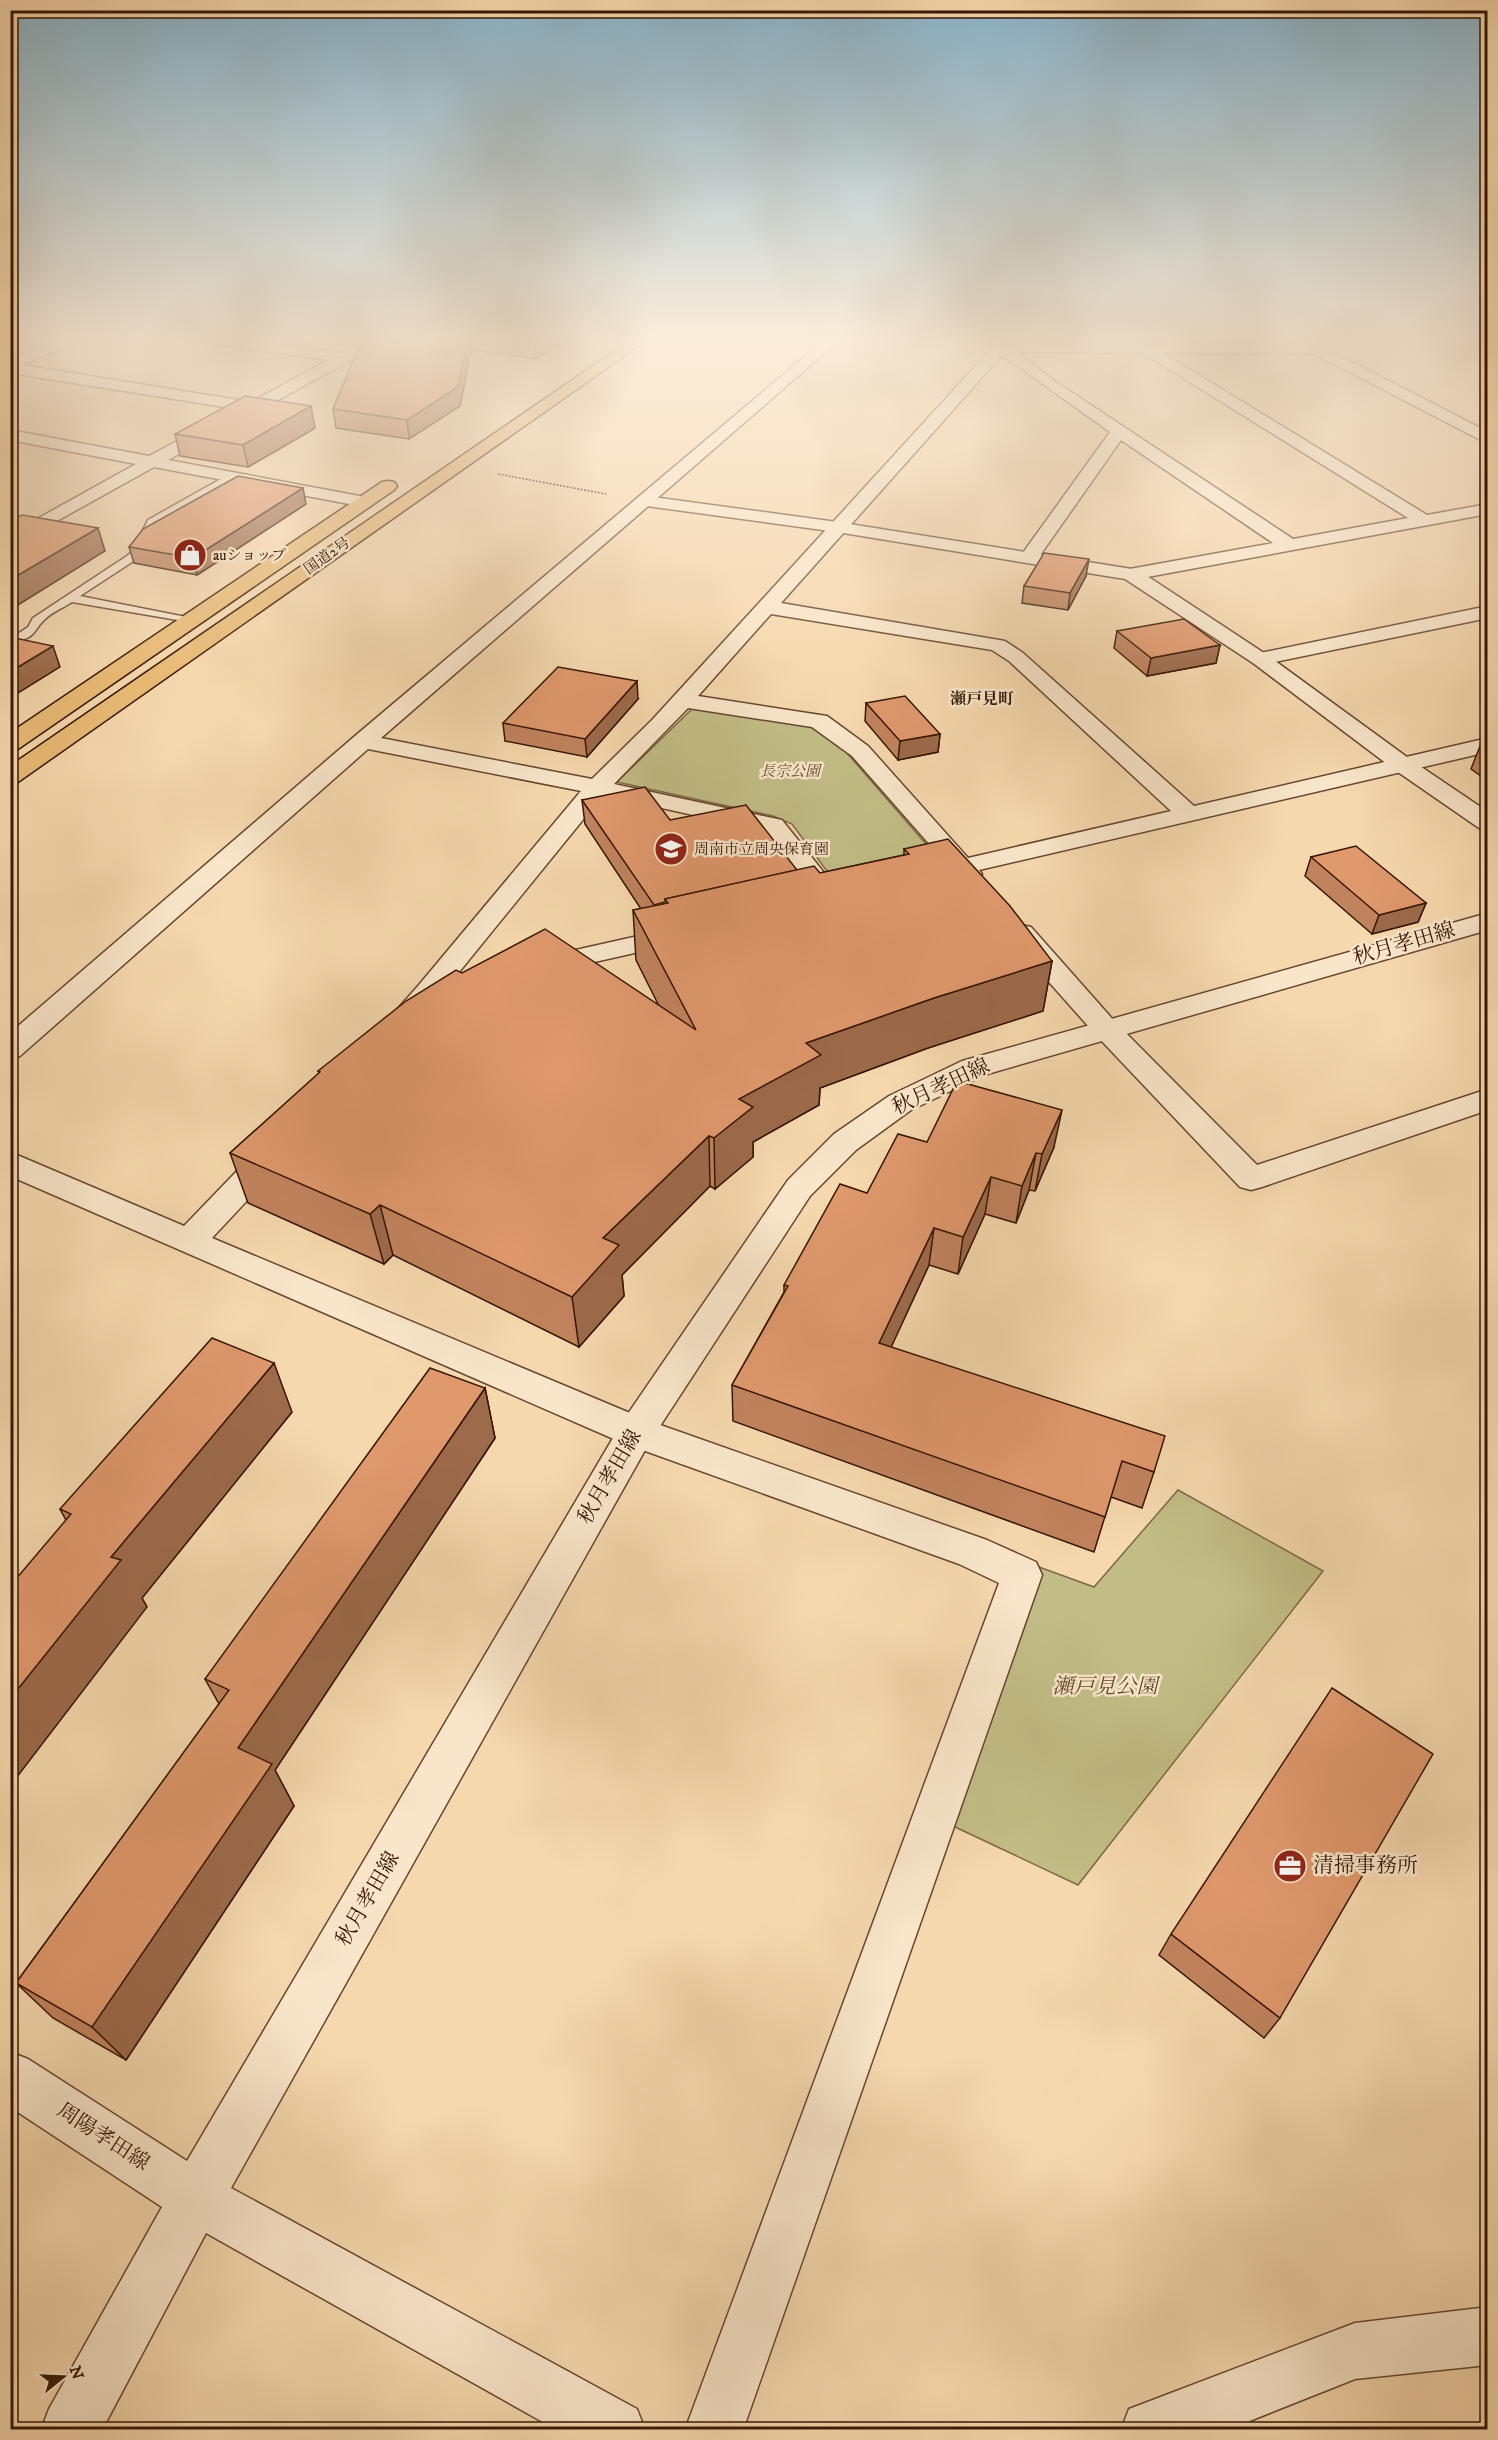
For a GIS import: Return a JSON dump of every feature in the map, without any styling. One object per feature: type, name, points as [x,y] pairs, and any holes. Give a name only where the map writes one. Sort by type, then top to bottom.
[{"type":"highway","name":"国道2号","points":[[10,777],[478,451]]},
{"type":"highway","name":"国道2号","points":[[10,744],[404,475]]},
{"type":"street","points":[[93,451],[364,502]]},
{"type":"street","points":[[10,542],[172,451]]},
{"type":"street","points":[[10,1049],[363,741],[703,451]]},
{"type":"street","points":[[388,1033],[429,992],[597,787],[660,725],[906,451]]},
{"type":"street","points":[[1029,557],[1105,451]]},
{"type":"street","points":[[1149,451],[1289,545]]},
{"type":"street","points":[[1311,451],[1423,520]]},
{"type":"street","points":[[645,501],[837,527],[1131,574],[1488,509]]},
{"type":"street","points":[[10,518],[41,525]]},
{"type":"street","points":[[1131,574],[1260,658],[1403,765],[1487,823]]},
{"type":"street","points":[[767,606],[998,645],[1016,657],[1190,815]]},
{"type":"street","points":[[1260,658],[1488,612]]},
{"type":"street","points":[[681,700],[819,721],[860,752],[985,891]]},
{"type":"street","points":[[363,741],[597,787],[773,825],[831,900]]},
{"type":"street","points":[[908,880],[1488,746]]},
{"type":"street","points":[[1008,917],[1106,1029],[1251,1179],[1488,1099]]},
{"type":"street","name":"秋月孝田線","points":[[70,2430],[196,2198],[636,1432],[799,1188],[845,1142],[900,1103],[973,1068],[1488,921]]},
{"type":"street","points":[[521,971],[705,929]]},
{"type":"street","points":[[429,992],[463,984]]},
{"type":"street","points":[[189,1242],[292,1132]]},
{"type":"street","points":[[10,1163],[189,1242],[636,1432],[973,1552],[1022,1575],[714,2430]]},
{"type":"street","name":"周陽孝田線","points":[[10,2077],[196,2198],[616,2430]]},
{"type":"street","points":[[1150,2430],[1355,2351],[1480,2336],[1488,2337]]},
{"type":"lane","points":[[20,637],[33,629],[38,620],[131,558],[152,522],[231,477]]},
{"type":"lane","points":[[71,598],[190,621]]},
{"type":"path","points":[[455,467],[645,501]]},
{"type":"green space","name":"長宗公園","points":[[694,707],[809,724],[840,745],[940,860],[835,882],[792,824],[773,816],[617,782]]},
{"type":"green space","name":"瀬戸見公園","points":[[1178,1490],[1323,1571],[1078,1885],[953,1826],[1039,1567],[1094,1587]]},
{"type":"building","points":[[238,476],[303,488],[193,558],[129,547],[143,529]]},
{"type":"building","points":[[22,515],[98,528],[10,580],[10,521]]},
{"type":"building","points":[[1044,553],[1089,559],[1070,593],[1024,586]]},
{"type":"building","points":[[1184,619],[1220,645],[1151,658],[1117,631]]},
{"type":"building","points":[[10,637],[53,646],[10,672]]},
{"type":"building","points":[[558,667],[637,681],[585,739],[503,723]]},
{"type":"building","points":[[905,696],[940,734],[900,741],[866,703]]},
{"type":"building","points":[[645,787],[670,820],[746,805],[797,870],[665,899],[665,902],[654,905],[582,800]]},
{"type":"building","points":[[948,839],[1010,906],[1052,961],[934,998],[806,1043],[821,1055],[739,1099],[753,1107],[714,1138],[709,1136],[603,1238],[619,1245],[572,1297],[380,1205],[370,1214],[230,1153],[320,1072],[318,1071],[406,1001],[456,970],[462,973],[545,929],[696,1030],[633,910],[668,903],[665,899],[814,866],[820,873],[909,854],[904,849]]},
{"type":"building","points":[[1356,846],[1426,903],[1379,915],[1311,857]]},
{"type":"building","points":[[957,1081],[1062,1110],[1042,1154],[1036,1153],[1022,1186],[991,1177],[963,1237],[934,1228],[879,1343],[1165,1436],[1154,1472],[1122,1461],[1105,1517],[732,1385],[788,1286],[784,1285],[840,1184],[867,1193],[898,1134],[927,1142]]},
{"type":"building","points":[[212,1338],[274,1363],[111,1557],[121,1560],[10,1699],[10,1586],[71,1514],[60,1509]]},
{"type":"building","points":[[430,1368],[485,1388],[238,1748],[272,1764],[92,2027],[16,1983],[229,1690],[205,1679]]},
{"type":"building","name":"清掃事務所","points":[[1332,1688],[1433,1754],[1280,2018],[1171,1934]]},
{"type":"place","name":"auショップ","points":[[190,555]]},
{"type":"place","name":"周南市立周央保育園","points":[[671,849]]},
{"type":"place","name":"清掃事務所","points":[[1290,1866]]},
{"type":"district","name":"瀬戸見町","points":[[982,699]]}]
